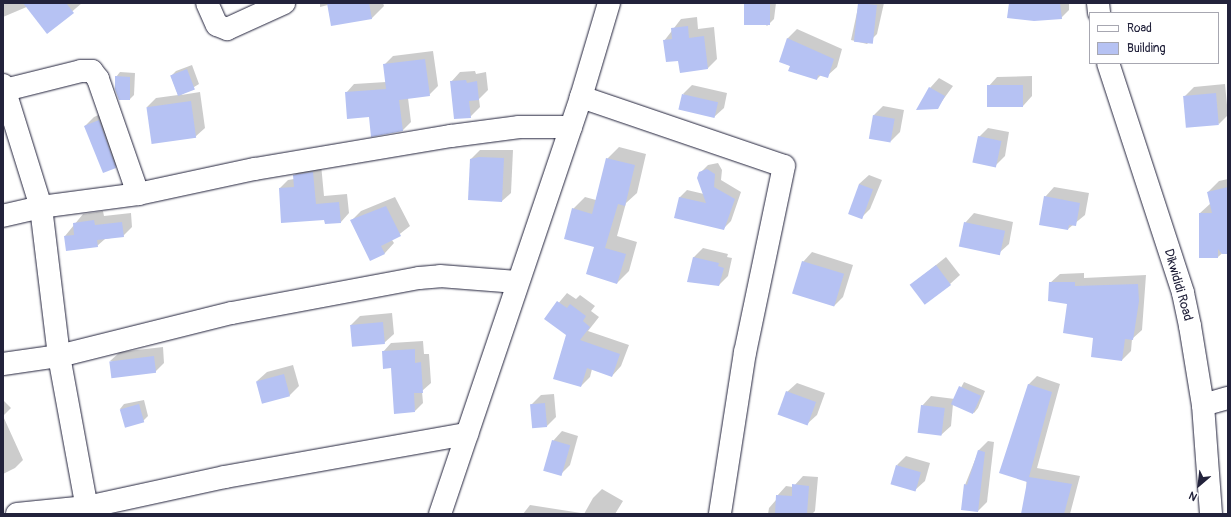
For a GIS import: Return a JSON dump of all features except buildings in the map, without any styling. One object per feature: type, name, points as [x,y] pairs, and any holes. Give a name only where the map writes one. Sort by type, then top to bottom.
[{"type":"street","points":[[207,3],[217,25],[227,29],[284,3]]},
{"type":"street","points":[[440,514],[517,282],[581,97],[609,3]]},
{"type":"street","name":"Dikwididi Road","points":[[1108,64],[1183,294],[1203,405],[1211,514]]},
{"type":"street","points":[[87,511],[58,356],[41,207],[4,88],[81,70],[92,71],[98,79],[138,194]]},
{"type":"street","points":[[581,97],[784,166],[745,352],[720,514]]},
{"type":"street","points":[[3,216],[41,207],[138,194],[255,169],[450,136],[519,127],[571,127]]},
{"type":"street","points":[[3,364],[58,356],[232,313],[419,278],[440,276],[517,282]]},
{"type":"street","points":[[1203,405],[1228,398]]},
{"type":"street","points":[[17,514],[87,511],[225,477],[467,434]]}]
